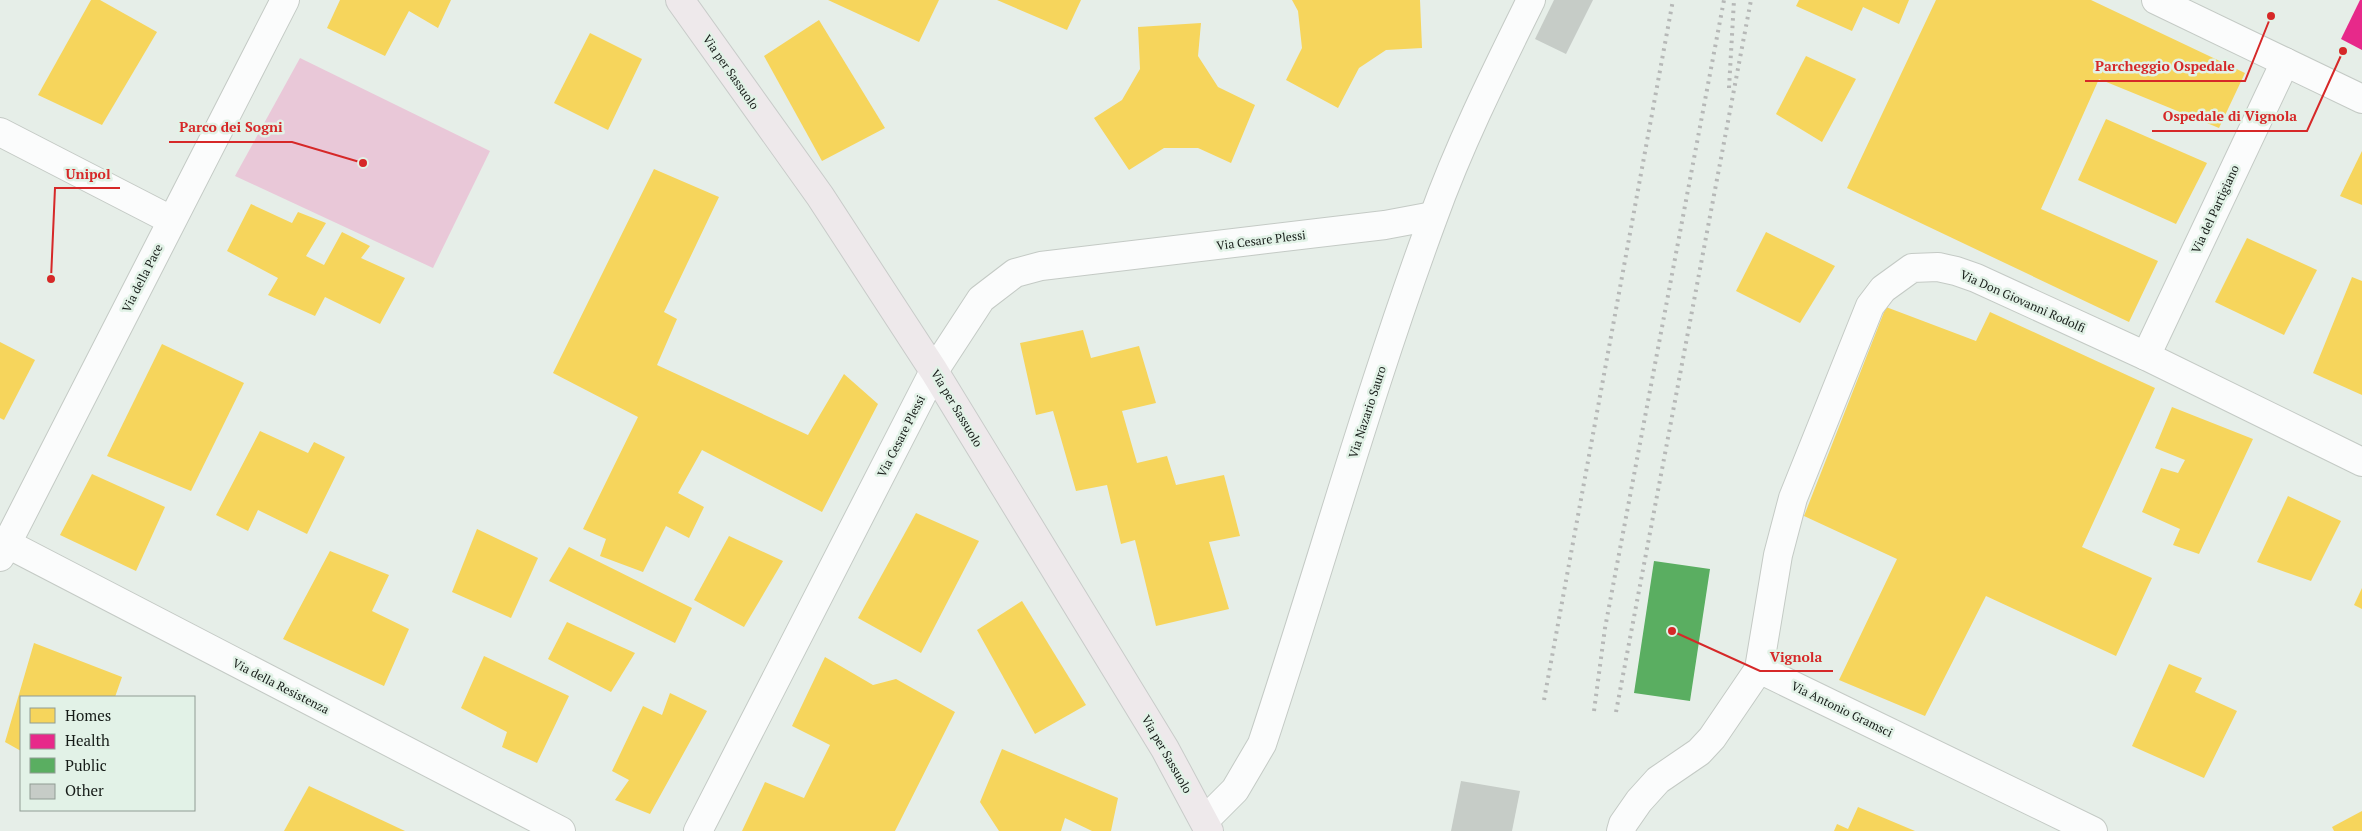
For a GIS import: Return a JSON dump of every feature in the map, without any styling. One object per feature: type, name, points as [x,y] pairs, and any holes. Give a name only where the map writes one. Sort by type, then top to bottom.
[{"type":"main road","name":"Via per Sassuolo","points":[[680,0],[820,196],[934,371],[1165,749],[1207,825]]},
{"type":"street","name":"Via della Pace","points":[[2,547],[285,0]]},
{"type":"street","name":"Via Nazario Sauro","points":[[1207,825],[1235,790],[1262,744],[1361,427],[1433,216],[1485,93],[1531,0]]},
{"type":"street","points":[[2156,0],[2362,98]]},
{"type":"street","name":"Via del Partigiano","points":[[2146,356],[2285,62]]},
{"type":"street","points":[[0,132],[171,220]]},
{"type":"street","name":"Via Cesare Plessi","points":[[698,831],[934,371],[981,299],[1015,274],[1041,266],[1385,225],[1433,216]]},
{"type":"street","name":"Via Don Giovanni Rodolfi","points":[[1759,669],[1778,555],[1793,498],[1870,306],[1883,289],[1912,268],[1938,267],[1956,271],[1985,282],[2146,356],[2362,462]]},
{"type":"street","name":"Via della Resistenza","points":[[2,547],[561,831]]},
{"type":"street","points":[[1620,831],[1640,801],[1658,780],[1699,752],[1712,738],[1759,669]]},
{"type":"street","name":"Via Antonio Gramsci","points":[[1759,669],[2094,831]]},
{"type":"shaded area","points":[[300,58],[490,151],[433,268],[235,176]]},
{"type":"building: Homes","points":[[91,0],[100,0],[157,32],[102,125],[38,95]]},
{"type":"building: Homes","points":[[340,0],[451,0],[438,28],[409,11],[385,56],[327,28]]},
{"type":"building: Homes","points":[[828,0],[939,0],[919,42]]},
{"type":"building: Homes","points":[[997,0],[1081,0],[1067,30]]},
{"type":"building: Homes","points":[[1292,0],[1420,0],[1422,48],[1386,50],[1359,68],[1338,108],[1286,80],[1302,48],[1298,11]]},
{"type":"building: Homes","points":[[1799,0],[1909,0],[1899,24],[1863,7],[1852,31],[1796,6]]},
{"type":"building: Homes","points":[[1936,0],[2091,0],[2245,73],[2219,128],[2099,79],[2041,209],[2158,261],[2129,322],[1847,188]]},
{"type":"building: Homes","points":[[819,20],[885,128],[822,161],[764,56]]},
{"type":"building: Homes","points":[[1201,23],[1198,56],[1218,87],[1255,105],[1231,163],[1198,148],[1164,148],[1129,170],[1094,118],[1122,100],[1140,69],[1138,27]]},
{"type":"building: Homes","points":[[590,33],[642,59],[608,130],[554,103]]},
{"type":"building: Homes","points":[[1806,56],[1856,79],[1822,142],[1776,114]]},
{"type":"building: Homes","points":[[2106,119],[2207,163],[2176,224],[2078,180]]},
{"type":"building: Homes","points":[[2362,151],[2362,205],[2340,196]]},
{"type":"building: Homes","points":[[654,169],[719,197],[664,312],[677,319],[657,365],[808,435],[844,374],[878,404],[822,512],[702,450],[678,493],[704,507],[689,538],[666,526],[643,572],[600,556],[606,539],[583,529],[638,417],[553,373]]},
{"type":"building: Homes","points":[[251,204],[292,223],[298,212],[326,223],[306,256],[324,265],[342,232],[370,246],[361,258],[405,278],[380,324],[325,297],[315,316],[268,295],[278,278],[227,251]]},
{"type":"building: Homes","points":[[1766,232],[1835,266],[1800,323],[1736,291]]},
{"type":"building: Homes","points":[[2247,238],[2317,270],[2284,335],[2215,302]]},
{"type":"building: Homes","points":[[2352,277],[2362,281],[2362,395],[2313,373]]},
{"type":"building: Homes","points":[[1886,307],[1976,341],[1990,312],[2155,388],[2082,547],[2152,578],[2116,656],[1986,596],[1925,716],[1839,680],[1897,559],[1804,516]]},
{"type":"building: Homes","points":[[1083,330],[1091,358],[1139,346],[1156,403],[1122,411],[1137,463],[1167,456],[1176,485],[1224,475],[1240,536],[1209,542],[1229,609],[1156,626],[1135,540],[1121,544],[1107,485],[1076,491],[1053,411],[1036,415],[1020,343]]},
{"type":"building: Homes","points":[[0,342],[35,360],[4,420],[0,418]]},
{"type":"building: Homes","points":[[162,344],[244,383],[191,491],[107,456]]},
{"type":"building: Homes","points":[[2172,407],[2253,439],[2199,554],[2173,545],[2180,529],[2142,512],[2161,468],[2178,473],[2185,460],[2155,448]]},
{"type":"building: Homes","points":[[260,431],[308,453],[314,442],[345,457],[307,534],[258,510],[248,531],[216,515]]},
{"type":"building: Homes","points":[[92,474],[165,507],[136,571],[60,535]]},
{"type":"building: Homes","points":[[2288,496],[2341,521],[2311,581],[2257,562]]},
{"type":"building: Homes","points":[[916,513],[979,541],[921,653],[858,618]]},
{"type":"building: Homes","points":[[477,529],[538,558],[511,618],[452,592]]},
{"type":"building: Homes","points":[[729,536],[783,561],[744,627],[694,600]]},
{"type":"building: Homes","points":[[569,547],[692,608],[675,643],[549,581]]},
{"type":"building: Homes","points":[[330,551],[389,575],[372,611],[409,629],[384,686],[283,639]]},
{"type":"building: Homes","points":[[2362,588],[2362,609],[2354,605]]},
{"type":"building: Homes","points":[[1022,601],[1086,705],[1035,734],[977,630]]},
{"type":"building: Homes","points":[[567,622],[635,653],[611,692],[548,659]]},
{"type":"building: Homes","points":[[34,643],[122,677],[115,696],[20,696],[20,750],[5,742]]},
{"type":"building: Homes","points":[[484,656],[569,696],[537,763],[502,747],[507,732],[461,708]]},
{"type":"building: Homes","points":[[825,657],[873,685],[896,679],[955,712],[895,831],[742,831],[765,782],[804,798],[830,745],[792,726]]},
{"type":"building: Homes","points":[[2169,664],[2202,678],[2195,692],[2237,711],[2204,778],[2132,746]]},
{"type":"building: Homes","points":[[670,693],[707,711],[650,814],[615,800],[629,780],[612,771],[643,706],[662,715]]},
{"type":"building: Homes","points":[[1002,749],[1118,798],[1111,831],[1092,831],[1065,818],[1061,831],[999,831],[980,802]]},
{"type":"building: Homes","points":[[309,786],[405,831],[284,831]]},
{"type":"building: Homes","points":[[1858,807],[1915,831],[1834,831],[1837,824],[1848,829]]},
{"type":"building: Homes","points":[[2362,811],[2362,831],[2334,831],[2332,827]]},
{"type":"building: Health","points":[[2360,0],[2362,0],[2362,50],[2341,39]]},
{"type":"building: Public","points":[[1654,561],[1710,569],[1690,701],[1634,693]]},
{"type":"building: Other","points":[[1554,0],[1593,0],[1566,54],[1535,39]]},
{"type":"building: Other","points":[[1461,781],[1520,791],[1512,831],[1451,831]]},
{"type":"railway","points":[[1544,700],[1673,0]]},
{"type":"railway","points":[[1594,711],[1605,628],[1724,0]]},
{"type":"railway","points":[[1729,88],[1734,0]]},
{"type":"railway","points":[[1616,712],[1751,0]]},
{"type":"place","name":"Parcheggio Ospedale","points":[[2271,16]]},
{"type":"place","name":"Ospedale di Vignola","points":[[2343,51]]},
{"type":"place","name":"Parco dei Sogni","points":[[363,163]]},
{"type":"place","name":"Unipol","points":[[51,279]]},
{"type":"place","name":"Vignola","points":[[1672,631]]}]
